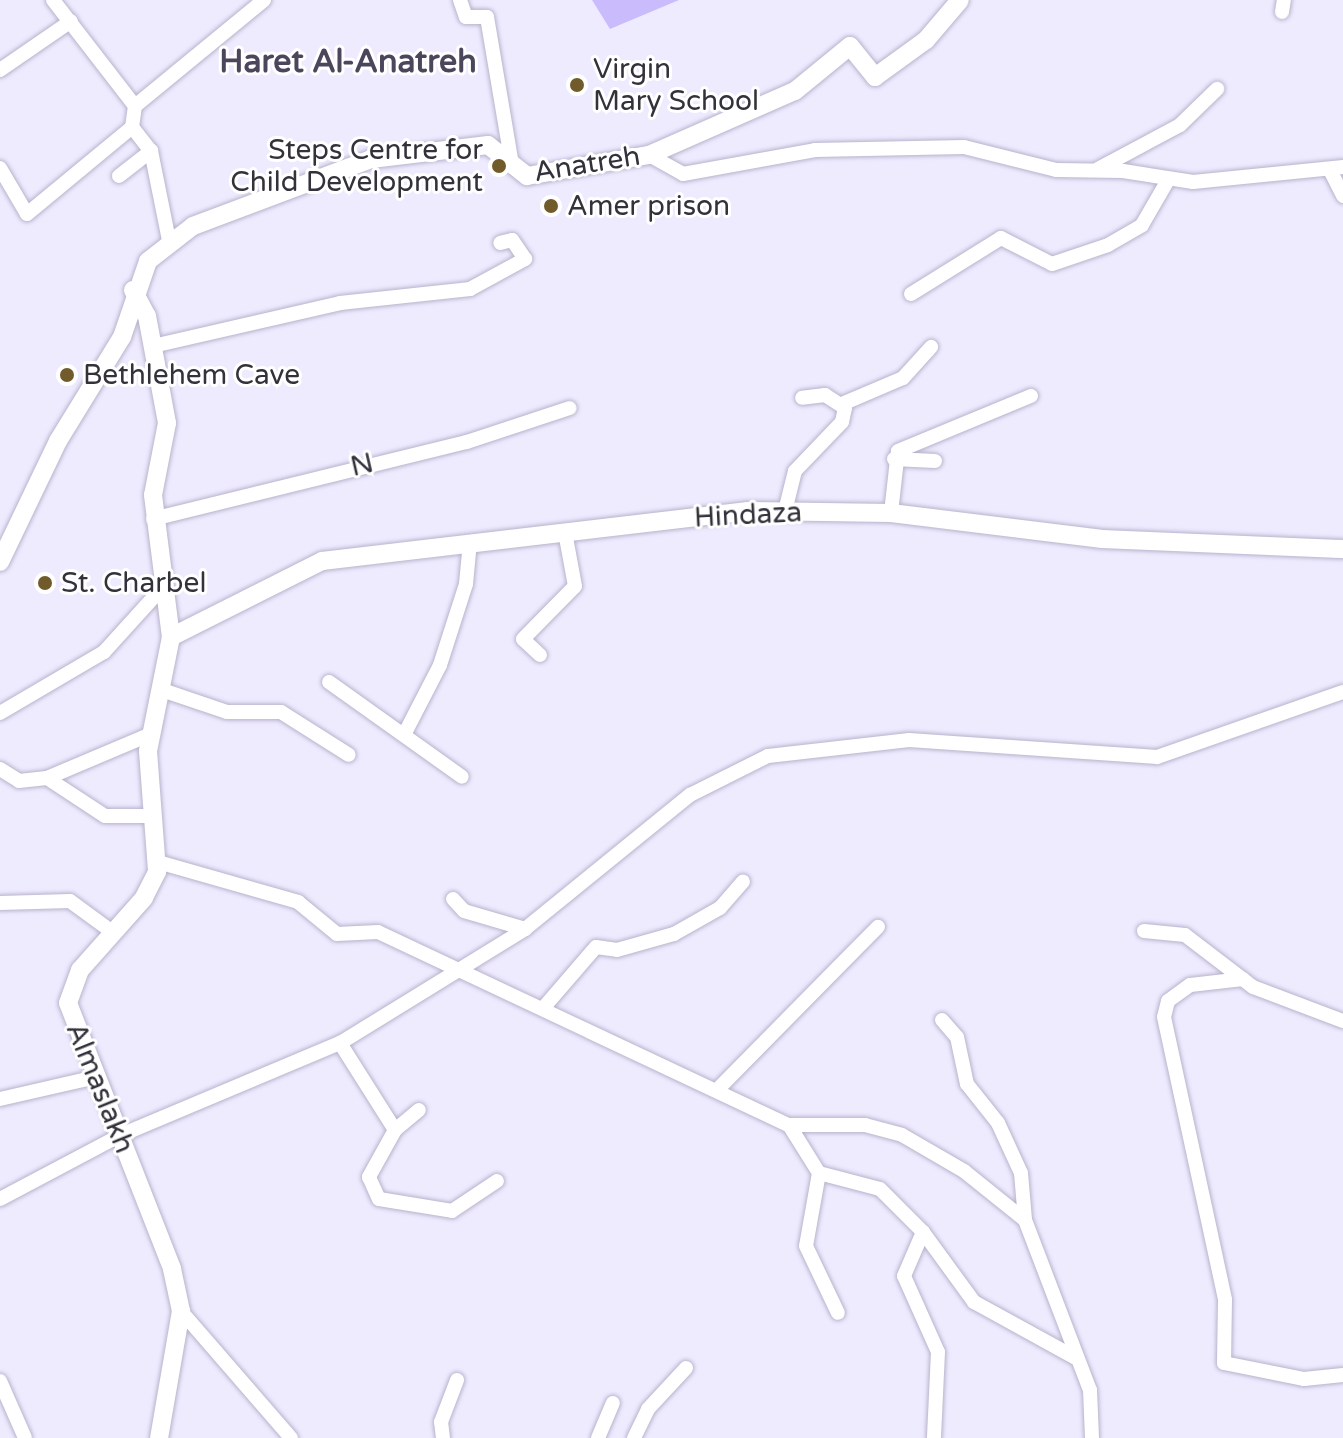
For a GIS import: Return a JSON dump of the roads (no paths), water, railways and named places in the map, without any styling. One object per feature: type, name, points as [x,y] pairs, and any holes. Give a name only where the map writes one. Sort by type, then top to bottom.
[{"type":"street","points":[[53,0],[135,106]]},
{"type":"street","points":[[0,168],[5,188],[27,214],[132,127],[135,106],[264,0]]},
{"type":"street","points":[[460,0],[466,17],[487,17],[511,159]]},
{"type":"street","name":"Anatreh","points":[[169,240],[270,191],[371,159],[488,145],[511,159],[527,176],[649,155],[753,113],[795,91],[850,46],[875,77],[926,40],[960,0]]},
{"type":"street","points":[[0,70],[71,21]]},
{"type":"street","points":[[1098,169],[1180,125],[1217,89]]},
{"type":"street","points":[[0,562],[58,441],[122,337],[133,290],[169,240],[151,151],[132,127]]},
{"type":"street","points":[[649,155],[683,174],[815,150],[983,147],[1056,170],[1098,169],[1168,180],[1337,169],[1343,196]]},
{"type":"street","points":[[119,176],[151,151]]},
{"type":"street","points":[[911,294],[1001,238],[1052,264],[1108,245],[1142,225],[1168,180]]},
{"type":"street","points":[[153,346],[340,303],[470,289],[525,259],[512,240],[500,243]]},
{"type":"street","points":[[133,290],[153,346],[167,423],[153,519],[171,637],[165,691],[151,734],[148,816],[158,862],[298,902],[337,934],[378,932],[458,974],[545,1006],[624,1052],[720,1087],[789,1125],[865,1125],[902,1135],[952,1162],[1025,1220]]},
{"type":"street","points":[[842,404],[903,378],[931,347]]},
{"type":"street","points":[[802,398],[825,395],[842,404]]},
{"type":"street","points":[[891,513],[894,459],[911,443],[1031,396]]},
{"type":"street","points":[[785,511],[795,471],[842,422],[842,404]]},
{"type":"street","name":"N","points":[[153,519],[467,442],[570,408]]},
{"type":"street","points":[[894,459],[935,461]]},
{"type":"street","name":"Hindaza","points":[[171,637],[322,561],[470,542],[785,511],[891,513],[1102,539],[1343,549]]},
{"type":"street","points":[[540,655],[523,639],[575,586],[565,532]]},
{"type":"street","points":[[406,731],[440,665],[466,584],[470,542]]},
{"type":"street","points":[[0,713],[104,652],[163,587]]},
{"type":"street","points":[[329,682],[406,731],[462,777]]},
{"type":"street","points":[[165,691],[227,712],[281,712],[349,755]]},
{"type":"street","points":[[0,1199],[121,1135],[340,1043],[458,974],[525,929],[690,795],[768,756],[909,740],[1157,757],[1343,692]]},
{"type":"street","points":[[2,772],[19,781],[47,778],[151,734]]},
{"type":"street","points":[[47,778],[105,816],[148,816]]},
{"type":"street","name":"Almaslakh","points":[[158,862],[154,884],[80,970],[68,1003],[121,1135],[181,1311],[159,1438]]},
{"type":"street","points":[[545,1006],[596,947],[617,950],[674,934],[720,908],[743,882]]},
{"type":"street","points":[[453,899],[464,911],[525,929]]},
{"type":"street","points":[[0,903],[70,901],[111,931]]},
{"type":"street","points":[[720,1087],[878,927]]},
{"type":"street","points":[[1144,931],[1185,935],[1243,979],[1343,1021]]},
{"type":"street","points":[[1243,979],[1190,985],[1168,1001],[1164,1017],[1225,1300],[1224,1363],[1304,1379],[1343,1375]]},
{"type":"street","points":[[942,1020],[957,1037],[967,1084],[998,1123],[1021,1173],[1025,1220],[1090,1390],[1092,1438]]},
{"type":"street","points":[[340,1043],[395,1130]]},
{"type":"street","points":[[0,1099],[96,1077]]},
{"type":"street","points":[[419,1110],[395,1130],[369,1177],[379,1199],[452,1211],[497,1181]]},
{"type":"street","points":[[789,1125],[819,1173],[806,1246],[838,1313]]},
{"type":"street","points":[[819,1173],[880,1189],[923,1232],[974,1302],[1076,1358]]},
{"type":"street","points":[[923,1232],[904,1276],[938,1352],[934,1438]]},
{"type":"street","points":[[181,1311],[291,1438]]},
{"type":"street","points":[[634,1438],[648,1409],[686,1368]]},
{"type":"street","points":[[443,1438],[441,1422],[457,1380]]},
{"type":"street","points":[[0,1381],[25,1438]]},
{"type":"street","points":[[598,1438],[613,1403]]},
{"type":"place","name":"Virgin Mary School","points":[[577,85]]},
{"type":"place","name":"Steps Centre for Child Development","points":[[499,166]]},
{"type":"place","name":"Amer prison","points":[[551,206]]},
{"type":"place","name":"Bethlehem Cave","points":[[67,375]]},
{"type":"place","name":"St. Charbel","points":[[45,583]]},
{"type":"district","name":"Haret Al-Anatreh","points":[[348,62]]}]
